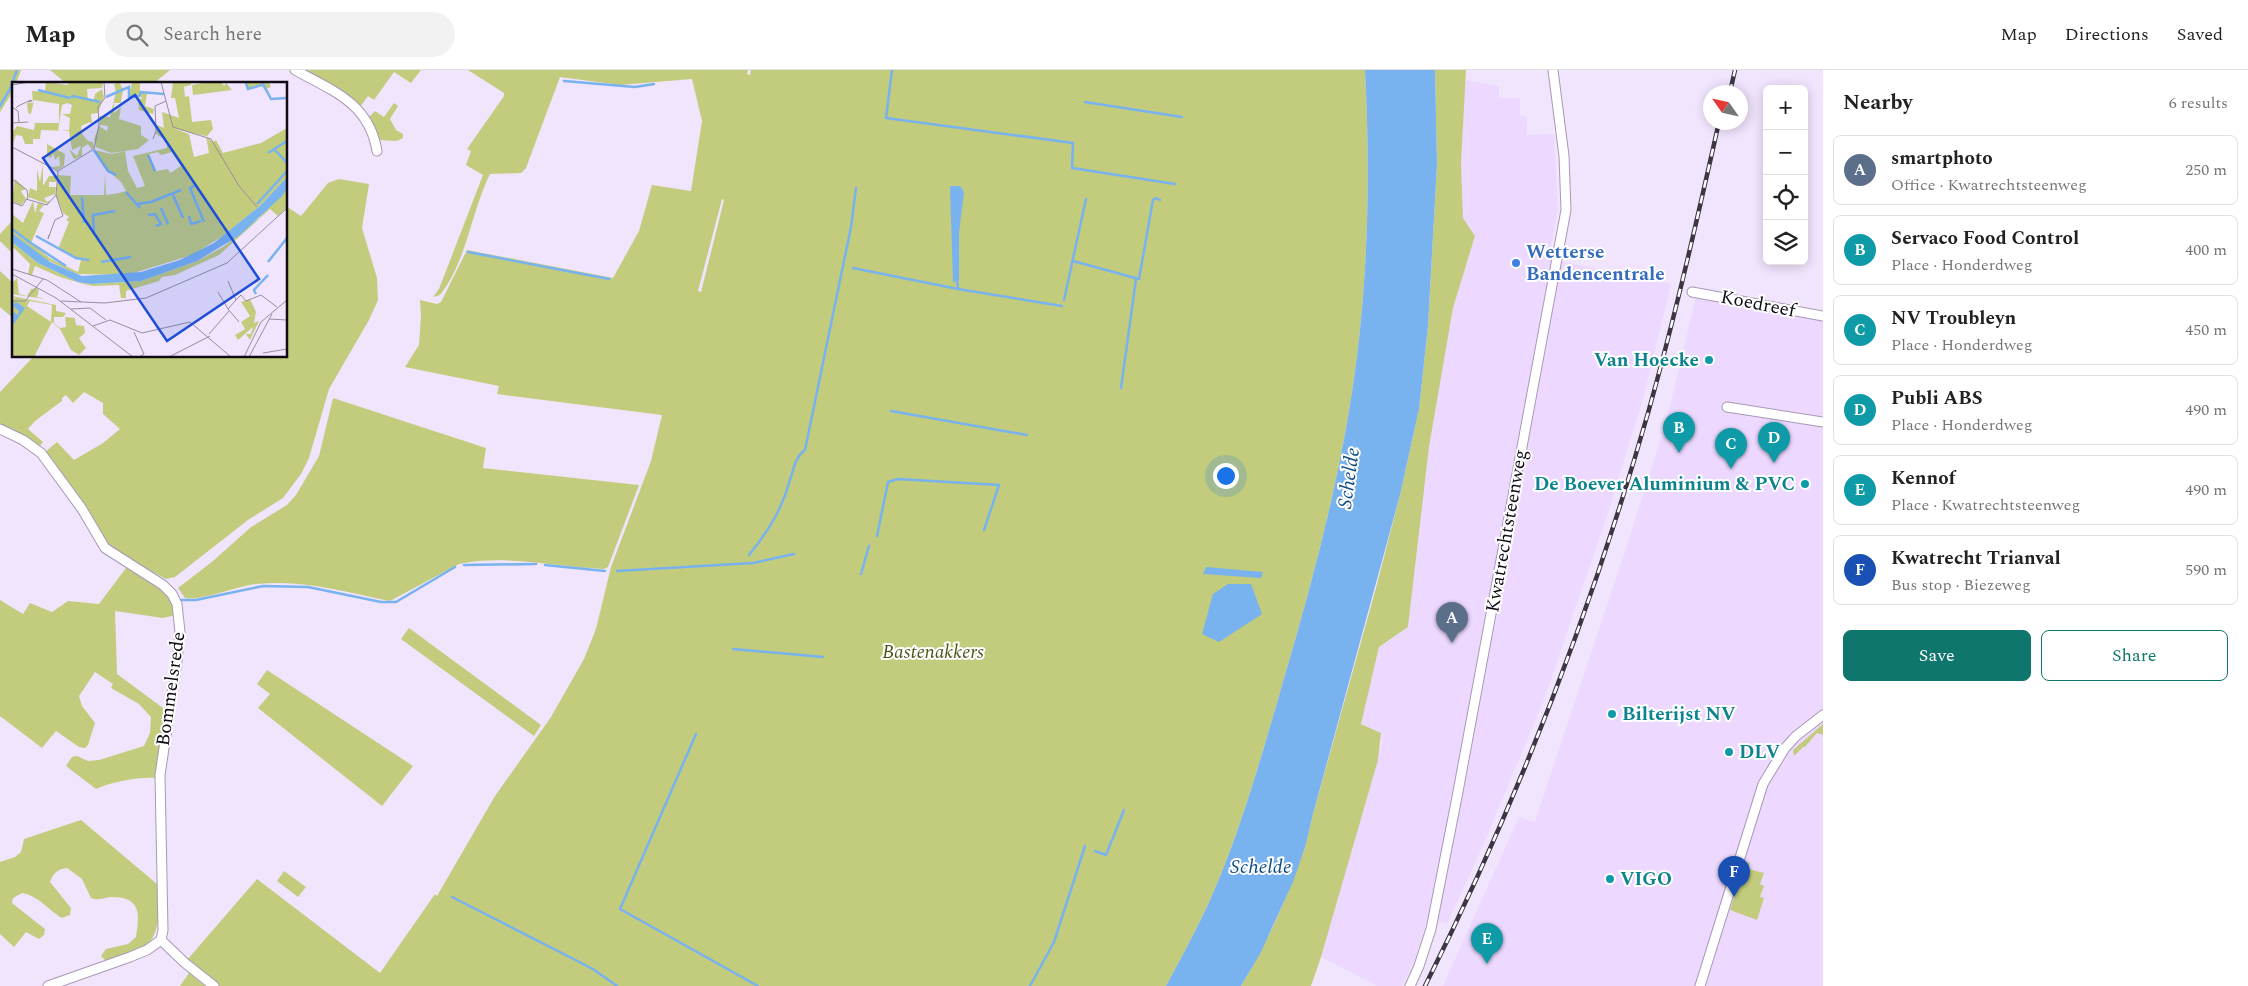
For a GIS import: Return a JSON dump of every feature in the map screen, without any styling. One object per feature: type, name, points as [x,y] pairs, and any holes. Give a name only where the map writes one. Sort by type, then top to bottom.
[{"type":"street","points":[[295,70],[342,95],[356,107],[367,120],[375,136],[377,151]]},
{"type":"street","name":"Kwatrechtsteenweg","points":[[1410,986],[1419,966],[1431,929],[1458,797],[1566,210],[1564,156],[1553,70]]},
{"type":"street","name":"Koedreef","points":[[1692,292],[1823,316]]},
{"type":"street","points":[[1727,408],[1823,422]]},
{"type":"street","name":"Bommelsrede","points":[[0,429],[23,440],[41,453],[82,509],[105,548],[163,585],[172,594],[177,604],[180,630],[177,661],[160,775],[164,930],[160,940]]},
{"type":"street","points":[[1700,986],[1762,784],[1785,748],[1796,736],[1823,715]]},
{"type":"street","points":[[48,986],[130,957],[147,950],[160,940],[184,963],[214,986]]},
{"type":"shaded area","points":[[1465,80],[1499,86],[1499,98],[1520,98],[1520,115],[1527,117],[1527,135],[1554,134],[1558,208],[1549,259],[1671,284],[1643,399],[1608,513],[1544,700],[1478,857],[1447,924],[1428,917],[1415,960],[1402,986],[1377,986],[1321,957],[1382,743],[1381,733],[1361,724],[1379,647],[1408,627],[1429,447],[1453,308],[1475,236],[1463,218],[1461,163]]},
{"type":"shaded area","points":[[1696,296],[1823,321],[1823,986],[1443,986],[1519,817],[1535,822],[1625,552],[1668,415]]},
{"type":"green space","points":[[0,70],[21,70],[17,82],[12,82],[12,93],[0,112]]},
{"type":"green space","points":[[50,70],[170,70],[155,82],[65,82]]},
{"type":"green space","points":[[305,70],[421,70],[411,83],[394,72],[374,100],[368,96],[360,107]]},
{"type":"green space","name":"Bastenakkers","points":[[468,70],[748,70],[747,74],[750,75],[751,70],[1365,70],[1368,200],[1364,287],[1355,374],[1335,482],[1303,611],[1246,804],[1213,893],[1166,986],[220,986],[187,960],[257,879],[380,973],[435,894],[437,896],[495,796],[551,717],[584,659],[596,629],[611,567],[651,461],[662,415],[497,394],[499,386],[405,367],[419,345],[420,300],[437,304],[441,302],[467,250],[613,278],[639,231],[652,185],[691,191],[702,121],[692,79],[620,85],[560,77],[526,168],[521,173],[490,174],[457,267],[440,295],[433,297],[439,289],[483,175],[466,165],[471,151],[467,149],[504,96],[504,93]],"holes":[[[722,199],[724,200],[701,292],[698,291]]]},
{"type":"green space","points":[[1435,70],[1466,70],[1461,163],[1463,218],[1475,236],[1453,308],[1429,447],[1408,627],[1379,647],[1361,724],[1381,733],[1378,760],[1311,986],[1241,986],[1264,945],[1284,903],[1307,837],[1376,588],[1400,495],[1419,409],[1428,326],[1437,164]]},
{"type":"green space","points":[[394,103],[398,106],[390,119],[396,130],[403,134],[403,138],[397,141],[380,140],[368,118],[375,111],[384,117]]},
{"type":"green space","points":[[339,179],[369,184],[362,228],[377,278],[378,300],[369,320],[329,389],[309,458],[301,474],[283,498],[248,520],[175,577],[166,579],[111,550],[45,452],[57,442],[74,460],[103,443],[120,429],[103,414],[103,403],[84,392],[73,403],[66,395],[62,398],[62,401],[35,421],[28,429],[43,442],[39,447],[0,425],[0,392],[32,358],[288,358],[288,207],[301,216],[328,183]]},
{"type":"green space","points":[[12,221],[12,253],[0,241],[0,234]]},
{"type":"green space","points":[[0,271],[12,282],[12,317],[0,307]]},
{"type":"green space","points":[[333,398],[486,448],[483,468],[639,485],[608,567],[604,569],[531,562],[476,561],[459,564],[390,601],[324,587],[291,583],[249,585],[211,595],[185,598],[178,588],[213,561],[251,527],[287,505],[296,495],[319,456]]},
{"type":"green space","points":[[126,568],[145,577],[170,595],[176,615],[163,618],[115,611],[117,674],[167,711],[157,778],[126,780],[96,789],[66,766],[72,757],[77,756],[88,761],[99,760],[144,746],[150,733],[151,717],[139,704],[111,688],[113,684],[95,672],[79,696],[82,706],[95,723],[88,745],[85,748],[79,747],[56,731],[42,748],[0,716],[0,600],[23,614],[30,603],[52,612],[68,601],[99,604]]},
{"type":"green space","points":[[409,628],[541,725],[534,736],[401,639]]},
{"type":"green space","points":[[267,670],[413,766],[382,806],[258,708],[270,694],[257,684]]},
{"type":"green space","points":[[1823,724],[1823,735],[1817,733],[1794,756],[1793,750]]},
{"type":"green space","points":[[81,820],[157,884],[158,916],[152,939],[138,951],[107,962],[101,956],[106,949],[128,944],[136,937],[138,914],[136,908],[133,903],[120,897],[91,898],[82,879],[67,868],[56,872],[50,882],[71,908],[70,915],[62,918],[38,900],[22,893],[13,898],[12,903],[45,929],[44,935],[39,939],[26,932],[14,947],[0,934],[0,862],[15,857],[21,852],[24,839]]},
{"type":"green space","points":[[1745,862],[1750,863],[1749,869],[1764,873],[1760,884],[1764,886],[1760,897],[1764,898],[1757,920],[1730,910]]},
{"type":"green space","points":[[284,871],[306,887],[298,897],[277,881]]},
{"type":"green space","points":[[189,973],[205,986],[180,986]]},
{"type":"water","name":"Schelde","points":[[1365,70],[1435,70],[1437,164],[1428,326],[1419,409],[1400,495],[1305,847],[1293,882],[1261,952],[1241,986],[1166,986],[1213,893],[1246,804],[1303,611],[1335,482],[1355,374],[1364,287],[1368,200]]},
{"type":"water","points":[[950,186],[960,186],[964,192],[959,232],[959,279],[953,283]]},
{"type":"water","points":[[1206,567],[1263,572],[1261,578],[1203,574]]},
{"type":"water","points":[[1228,584],[1251,584],[1262,614],[1219,642],[1202,634],[1213,594]]},
{"type":"waterway","points":[[13,82],[17,70]]},
{"type":"waterway","points":[[892,70],[886,118],[1073,143],[1072,168],[1175,184]]},
{"type":"waterway","points":[[564,81],[635,87],[654,84]]},
{"type":"waterway","points":[[0,106],[12,84]]},
{"type":"waterway","points":[[1085,102],[1182,117]]},
{"type":"waterway","points":[[749,555],[779,511],[795,463],[805,450],[851,227],[856,188]]},
{"type":"waterway","points":[[1073,261],[1139,279],[1153,200],[1156,198],[1160,200]]},
{"type":"waterway","points":[[1064,300],[1086,199]]},
{"type":"waterway","points":[[468,252],[609,279]]},
{"type":"waterway","points":[[853,268],[958,289],[1062,306]]},
{"type":"waterway","points":[[1121,388],[1136,279]]},
{"type":"waterway","points":[[957,280],[958,289]]},
{"type":"waterway","points":[[891,411],[1027,435]]},
{"type":"waterway","points":[[877,536],[888,482],[898,479],[999,485],[984,530]]},
{"type":"waterway","points":[[861,574],[869,546]]},
{"type":"waterway","points":[[617,571],[753,563],[794,554]]},
{"type":"waterway","points":[[464,565],[536,564]]},
{"type":"waterway","points":[[545,565],[605,571]]},
{"type":"waterway","points":[[181,600],[196,600],[263,586],[308,587],[381,602],[396,602],[455,567]]},
{"type":"waterway","points":[[733,649],[823,657]]},
{"type":"waterway","points":[[696,734],[620,909],[758,986]]},
{"type":"waterway","points":[[1095,851],[1106,855],[1124,810]]},
{"type":"waterway","points":[[1030,986],[1054,942],[1085,846]]},
{"type":"waterway","points":[[452,897],[593,969],[617,986]]},
{"type":"railway","points":[[1732,85],[1735,70]]},
{"type":"railway","points":[[1425,986],[1459,917],[1521,776],[1577,632],[1602,559],[1658,377],[1717,130]]},
{"type":"place","name":"Wetterse Bandencentrale","points":[[1516,263]]},
{"type":"place","name":"Van Hoecke","points":[[1709,360]]},
{"type":"place","name":"Servaco Food Control","points":[[1679,453]]},
{"type":"place","name":"Publi ABS","points":[[1774,463]]},
{"type":"place","name":"NV Troubleyn","points":[[1731,469]]},
{"type":"place","name":"De Boever Aluminium & PVC","points":[[1805,484]]},
{"type":"place","name":"smartphoto","points":[[1452,643]]},
{"type":"place","name":"Bilterijst NV","points":[[1612,714]]},
{"type":"place","name":"DLV","points":[[1729,752]]},
{"type":"place","name":"VIGO","points":[[1610,879]]},
{"type":"place","name":"Kwatrecht Trianval","points":[[1734,897]]},
{"type":"place","name":"Kennof","points":[[1487,964]]}]
